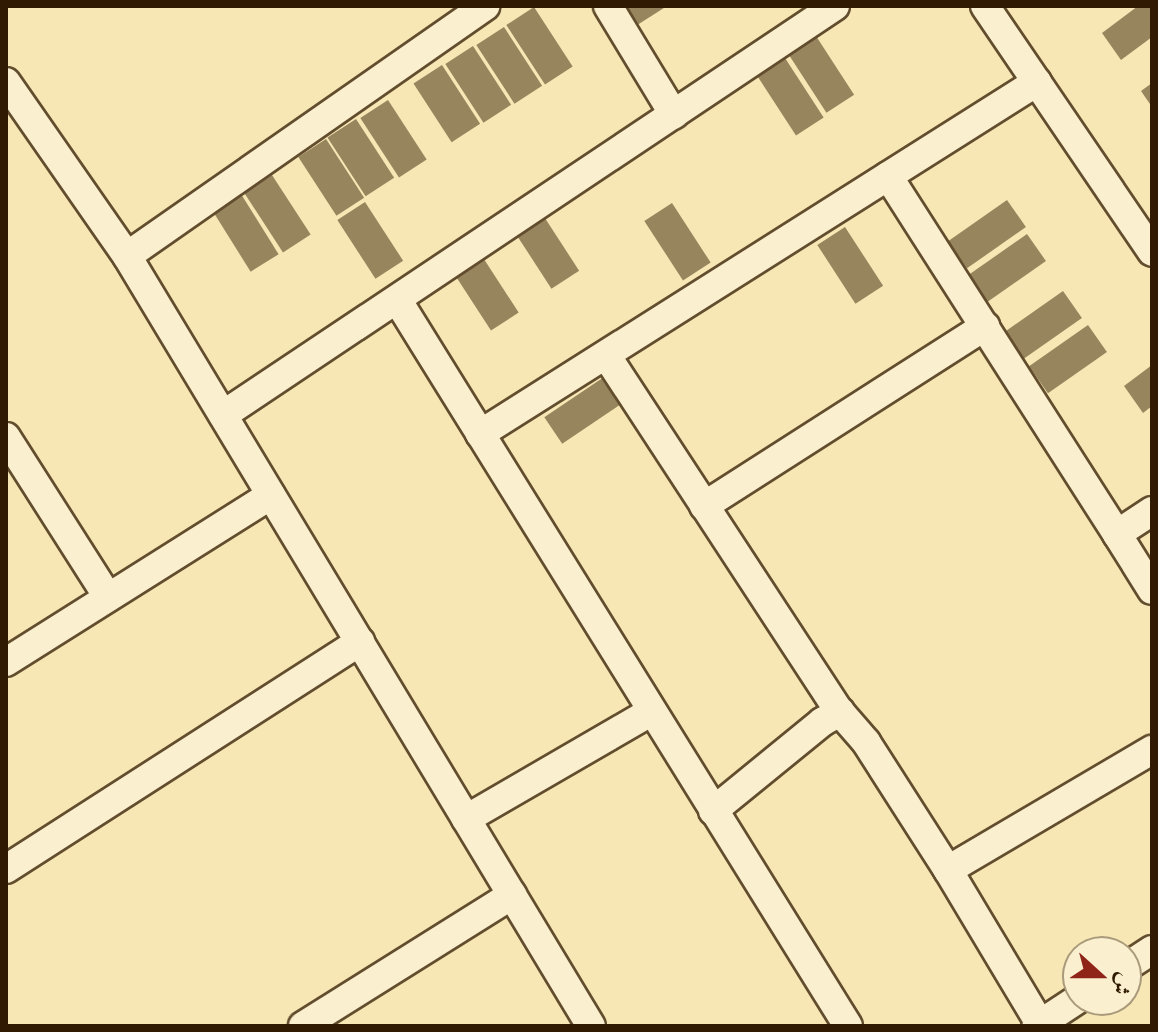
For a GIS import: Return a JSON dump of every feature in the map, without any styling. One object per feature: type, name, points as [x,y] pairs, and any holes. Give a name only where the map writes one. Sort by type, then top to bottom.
[{"type":"street","points":[[127,256],[485,6]]},
{"type":"street","points":[[608,6],[674,115]]},
{"type":"street","points":[[223,415],[398,301],[835,6]]},
{"type":"street","points":[[985,6],[1152,252]]},
{"type":"street","points":[[6,82],[127,256],[591,1026]]},
{"type":"street","points":[[480,434],[1037,82]]},
{"type":"street","points":[[888,176],[1152,590]]},
{"type":"street","points":[[398,301],[848,1026]]},
{"type":"street","points":[[704,506],[985,326]]},
{"type":"street","points":[[606,355],[840,712],[866,742],[948,870],[1038,1025],[1062,1009]]},
{"type":"street","points":[[6,437],[108,597]]},
{"type":"street","points":[[6,662],[271,495]]},
{"type":"street","points":[[1117,534],[1152,511]]},
{"type":"street","points":[[6,869],[360,642]]},
{"type":"street","points":[[466,819],[652,711]]},
{"type":"street","points":[[713,811],[822,722],[840,712]]},
{"type":"street","points":[[948,870],[1152,750]]},
{"type":"street","points":[[303,1026],[512,895]]},
{"type":"building","points":[[616,6],[667,6],[631,29]]},
{"type":"building","points":[[1138,6],[1152,6],[1152,37],[1121,60],[1102,33]]},
{"type":"building","points":[[534,7],[573,67],[545,85],[506,25]]},
{"type":"building","points":[[504,27],[542,86],[514,104],[476,45]]},
{"type":"building","points":[[816,36],[854,95],[826,113],[788,54]]},
{"type":"building","points":[[473,46],[511,105],[483,123],[445,64]]},
{"type":"building","points":[[785,58],[824,118],[796,136],[757,76]]},
{"type":"building","points":[[442,65],[480,124],[452,142],[413,84]]},
{"type":"building","points":[[1152,83],[1152,107],[1141,91]]},
{"type":"building","points":[[388,100],[427,160],[399,178],[360,118]]},
{"type":"building","points":[[356,119],[394,178],[366,196],[327,138]]},
{"type":"building","points":[[326,139],[364,198],[336,216],[298,157]]},
{"type":"building","points":[[272,175],[311,235],[283,253],[244,193]]},
{"type":"building","points":[[241,194],[279,254],[251,272],[213,211]]},
{"type":"building","points":[[1007,200],[1026,227],[967,268],[948,241]]},
{"type":"building","points":[[365,202],[403,261],[375,279],[337,220]]},
{"type":"building","points":[[672,203],[711,263],[683,281],[644,221]]},
{"type":"building","points":[[541,212],[579,271],[551,289],[513,230]]},
{"type":"building","points":[[845,227],[883,286],[855,304],[817,245]]},
{"type":"building","points":[[1027,234],[1046,261],[987,302],[968,275]]},
{"type":"building","points":[[480,253],[519,313],[491,331],[452,271]]},
{"type":"building","points":[[1063,291],[1082,318],[1024,359],[1005,332]]},
{"type":"building","points":[[1088,325],[1107,352],[1048,393],[1029,366]]},
{"type":"building","points":[[1152,365],[1152,406],[1143,413],[1124,386]]},
{"type":"building","points":[[604,377],[622,404],[562,444],[544,417]]}]
